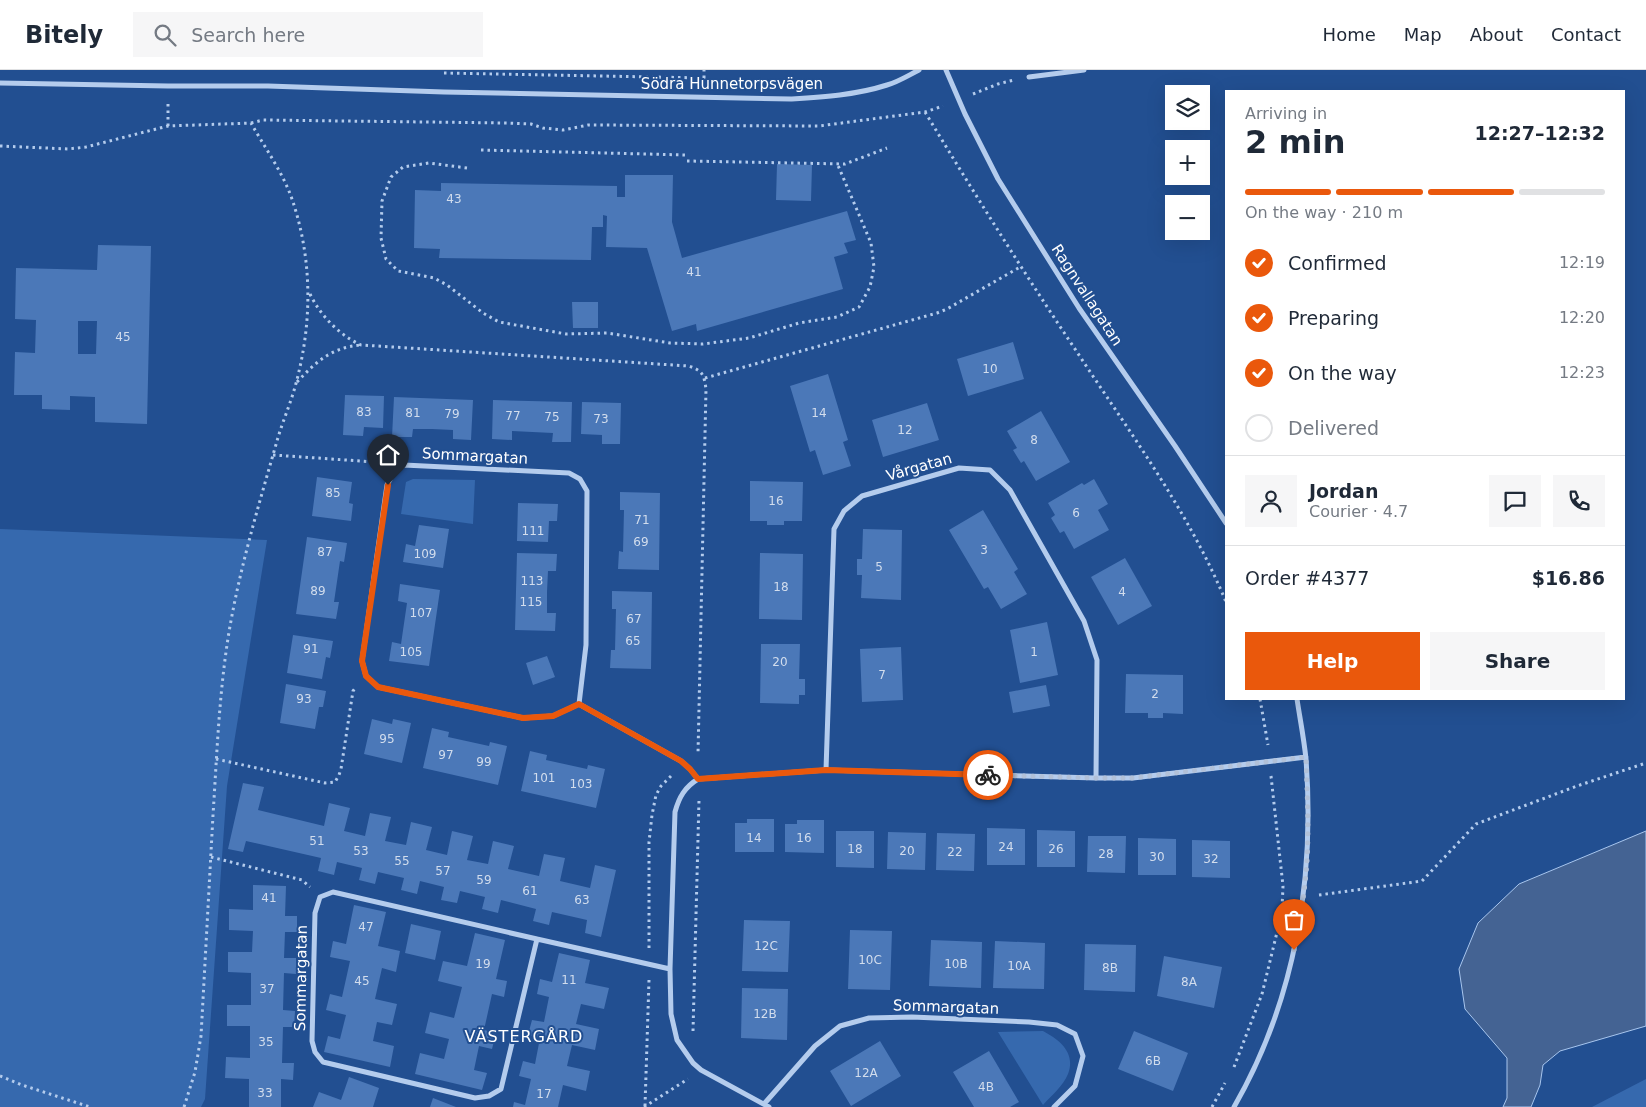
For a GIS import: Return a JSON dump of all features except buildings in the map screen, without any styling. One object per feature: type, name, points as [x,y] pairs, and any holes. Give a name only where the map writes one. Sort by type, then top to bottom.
[{"type":"street","name":"Södra Hunnetorpsvägen","points":[[0,83],[268,86],[444,92],[791,99],[864,91],[889,85],[919,70]]},
{"type":"street","name":"Ragnvallagatan","points":[[946,70],[965,114],[1004,187],[1079,308],[1225,520]]},
{"type":"street","points":[[1029,77],[1084,70]]},
{"type":"street","name":"Sommargatan","points":[[394,472],[404,465],[569,473],[580,479],[587,491],[586,645],[579,704]]},
{"type":"street","name":"Vårgatan","points":[[826,770],[834,529],[844,510],[862,496],[959,468],[990,470],[1010,490],[1084,621],[1097,660],[1096,778]]},
{"type":"street","points":[[394,472],[388,485],[362,661],[366,676],[378,687],[523,718],[553,716],[579,704],[681,761],[698,779],[826,770],[1133,778],[1306,757]]},
{"type":"street","points":[[1234,1107],[1259,1056],[1291,969],[1304,897],[1308,808],[1306,757],[1297,700]]},
{"type":"street","name":"Sommargatan","points":[[698,779],[688,785],[683,792],[675,812],[670,969],[672,1014],[677,1040],[692,1062],[701,1070],[720,1081],[767,1105],[815,1046],[840,1026],[869,1018],[912,1017],[1057,1025],[1075,1034],[1083,1056],[1075,1086],[1054,1107]]},
{"type":"street","points":[[320,897],[333,892],[670,969]]},
{"type":"street","name":"Sommargatan","points":[[320,897],[315,913],[312,1041],[315,1052],[323,1062],[475,1098],[489,1096],[501,1089],[537,939]]},
{"type":"path","points":[[444,73],[704,78],[704,70]]},
{"type":"path","points":[[924,112],[1020,267],[1164,484],[1216,576],[1225,599]]},
{"type":"path","points":[[0,146],[86,147],[168,126],[250,123],[263,120],[507,122],[563,130],[588,125],[818,126],[904,115]]},
{"type":"path","points":[[184,1107],[195,1072],[201,1036],[216,759],[229,632],[242,568],[273,455],[297,382],[306,340],[308,291],[301,230],[293,200],[250,123]]},
{"type":"path","points":[[687,161],[845,164],[887,148]]},
{"type":"path","points":[[481,150],[687,155]]},
{"type":"path","points":[[467,168],[429,163],[403,167],[391,177],[382,201],[381,238],[386,259],[398,270],[434,278],[447,285],[482,313],[499,322],[566,334],[607,333],[670,343],[703,344],[749,338],[798,323],[837,317],[859,307],[870,287],[874,267],[871,243],[837,164]]},
{"type":"path","points":[[705,378],[937,313],[1020,267]]},
{"type":"path","points":[[308,291],[319,309],[333,325],[343,335],[361,344]]},
{"type":"path","points":[[297,382],[320,360],[335,350],[361,344],[690,366],[702,373],[705,378],[706,388],[693,1033]]},
{"type":"path","points":[[273,455],[375,462],[394,472]]},
{"type":"path","points":[[216,759],[325,784],[335,782],[341,769],[353,691],[366,676]]},
{"type":"path","points":[[1232,1072],[1262,994],[1282,911],[1283,886],[1270,762],[1260,700]]},
{"type":"path","points":[[1304,897],[1422,881],[1476,824],[1577,786],[1646,763]]},
{"type":"path","points":[[211,858],[302,880],[320,897]]},
{"type":"path","points":[[644,1107],[686,1081],[692,1062]]},
{"type":"path","points":[[0,1076],[90,1107]]},
{"type":"path","points":[[1212,1107],[1228,1079]]},
{"type":"shaded area","points":[[413,479],[475,480],[473,524],[401,514],[406,482]]},
{"type":"shaded area","points":[[0,529],[267,540],[227,786],[205,1099],[201,1107],[0,1107]]},
{"type":"shaded area","points":[[1646,831],[1646,1026],[1560,1051],[1543,1065],[1540,1085],[1531,1107],[1503,1107],[1507,1098],[1507,1058],[1465,1009],[1459,969],[1478,923],[1519,884]]},
{"type":"shaded area","points":[[1043,1031],[1065,1048],[1070,1060],[1070,1066],[1063,1083],[1043,1105],[998,1032]]},
{"type":"shaded area","points":[[1646,1079],[1646,1107],[1592,1107]]},
{"type":"way so far","points":[[988,775],[1133,778],[1306,757],[1308,808],[1307,861],[1304,897],[1294,950]]},
{"type":"district","name":"VÄSTERGÅRD","points":[[524,1036]]},
{"type":"route","points":[[388,485],[362,661],[366,676],[378,687],[523,718],[553,716],[579,704],[681,761],[698,779],[826,770],[988,775]]}]
